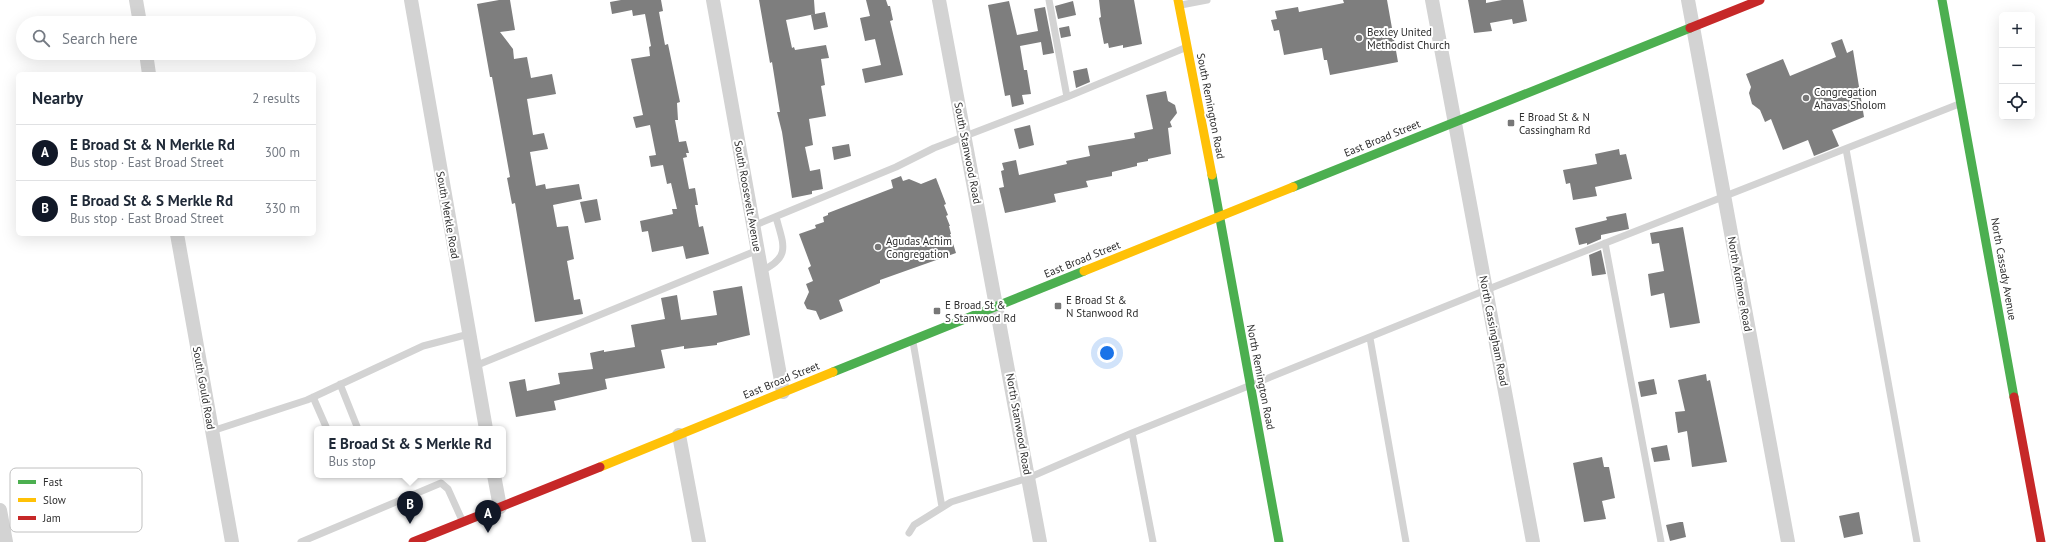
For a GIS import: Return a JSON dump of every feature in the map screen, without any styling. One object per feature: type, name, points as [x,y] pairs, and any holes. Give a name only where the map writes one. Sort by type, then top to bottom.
[{"type":"main road","name":"East Broad Street","points":[[413,542],[448,535],[463,522],[1456,121],[1760,0]]},
{"type":"main road","name":"North Cassady Avenue","points":[[1942,0],[2041,542]]},
{"type":"main road","name":"South Remington Road","points":[[1178,3],[1219,217]]},
{"type":"main road","name":"North Remington Road","points":[[1219,217],[1279,542]]},
{"type":"street","points":[[136,0],[139,16]]},
{"type":"street","name":"South Merkle Road","points":[[411,0],[485,426]]},
{"type":"street","name":"South Roosevelt Avenue","points":[[713,0],[783,392]]},
{"type":"street","name":"South Stanwood Road","points":[[939,0],[997,306]]},
{"type":"street","name":"North Cassingham Road","points":[[1432,0],[1456,121],[1533,542]]},
{"type":"street","name":"North Ardmore Road","points":[[1688,0],[1788,542]]},
{"type":"street","points":[[147,60],[149,72]]},
{"type":"street","name":"South Gould Road","points":[[177,236],[232,542]]},
{"type":"street","name":"North Stanwood Road","points":[[997,306],[1040,542]]},
{"type":"street","points":[[679,435],[699,542]]},
{"type":"street","points":[[495,478],[500,508]]},
{"type":"street","points":[[0,510],[6,542]]},
{"type":"lane","points":[[1049,0],[1067,97]]},
{"type":"lane","points":[[1178,3],[1206,0]]},
{"type":"lane","points":[[753,226],[964,136],[1067,97],[1187,47]]},
{"type":"lane","points":[[909,533],[914,525],[951,502],[1028,478],[1132,433],[1486,290],[1961,103]]},
{"type":"lane","points":[[1846,149],[1917,542]]},
{"type":"lane","points":[[761,271],[772,266],[781,258],[784,252],[776,217]]},
{"type":"lane","points":[[1605,244],[1661,542]]},
{"type":"lane","points":[[475,366],[758,250]]},
{"type":"lane","points":[[212,431],[313,397],[423,346],[469,334]]},
{"type":"lane","points":[[1370,338],[1406,542]]},
{"type":"lane","points":[[912,340],[942,507]]},
{"type":"lane","points":[[340,384],[357,426]]},
{"type":"lane","points":[[313,397],[326,426]]},
{"type":"lane","points":[[1132,433],[1153,542]]},
{"type":"lane","points":[[301,542],[440,483],[448,489],[463,522]]},
{"type":"building","points":[[499,0],[510,0],[515,30],[500,32],[513,49],[514,59],[527,57],[531,78],[552,74],[556,94],[527,99],[533,135],[544,133],[548,149],[530,152],[536,186],[545,184],[546,189],[579,184],[582,199],[553,205],[557,227],[568,226],[574,259],[567,261],[574,300],[580,299],[583,314],[535,322],[515,203],[512,204],[507,178],[510,177],[477,4]]},
{"type":"building","points":[[621,0],[661,0],[663,11],[659,12],[665,45],[668,44],[680,102],[677,103],[678,120],[675,120],[679,142],[686,141],[689,153],[686,153],[687,157],[683,158],[689,189],[695,188],[698,205],[695,205],[699,227],[703,226],[709,254],[686,259],[683,246],[652,252],[648,231],[642,232],[640,221],[673,214],[672,209],[677,209],[671,183],[667,184],[663,165],[651,167],[649,156],[656,155],[650,125],[636,128],[633,117],[643,115],[631,59],[650,56],[649,47],[651,46],[645,14],[633,16],[632,10],[612,14],[610,2]]},
{"type":"building","points":[[759,0],[814,0],[815,14],[786,20],[792,48],[794,47],[795,50],[826,45],[829,58],[821,59],[825,85],[821,86],[826,116],[809,119],[813,145],[805,147],[810,171],[820,169],[823,189],[812,191],[812,194],[792,198],[782,132],[777,112],[780,112],[772,62],[770,63]]},
{"type":"building","points":[[866,0],[886,0],[888,6],[890,6],[893,20],[890,21],[903,75],[865,83],[862,69],[881,65],[875,39],[865,41],[860,18],[870,16]]},
{"type":"building","points":[[1099,0],[1134,0],[1142,44],[1123,48],[1123,45],[1109,48],[1108,43],[1104,44],[1099,18],[1101,17]]},
{"type":"building","name":"Bexley United Methodist Church","points":[[1343,0],[1387,0],[1398,62],[1330,75],[1327,60],[1324,60],[1322,48],[1284,55],[1279,30],[1274,31],[1271,20],[1277,19],[1275,11],[1298,7],[1299,12],[1344,3]]},
{"type":"building","points":[[1468,0],[1486,0],[1486,3],[1502,0],[1523,0],[1527,21],[1513,24],[1512,19],[1490,23],[1492,31],[1474,33]]},
{"type":"building","points":[[1009,1],[1017,35],[1038,31],[1034,9],[1045,7],[1054,53],[1043,55],[1041,42],[1020,46],[1024,70],[1027,70],[1031,94],[1022,95],[1024,104],[1012,107],[1010,95],[1005,96],[988,5]]},
{"type":"building","points":[[1073,1],[1076,15],[1058,19],[1055,6]]},
{"type":"building","points":[[825,12],[828,27],[814,30],[811,15]]},
{"type":"building","points":[[1069,26],[1071,36],[1061,38],[1059,28]]},
{"type":"building","name":"Congregation Ahavas Sholom","points":[[1842,39],[1847,53],[1853,50],[1864,117],[1832,130],[1839,146],[1814,156],[1808,140],[1783,150],[1771,119],[1765,122],[1760,110],[1752,104],[1749,93],[1751,87],[1746,74],[1783,59],[1790,76],[1836,57],[1831,43]]},
{"type":"building","points":[[1087,68],[1090,82],[1076,88],[1073,71]]},
{"type":"building","points":[[1166,91],[1168,101],[1175,105],[1177,113],[1170,122],[1172,127],[1168,128],[1171,154],[1148,159],[1148,161],[1137,163],[1137,166],[1112,172],[1112,176],[1086,181],[1088,187],[1054,194],[1056,202],[1005,213],[999,188],[1004,187],[1001,171],[1004,170],[1002,163],[1016,160],[1019,175],[1067,164],[1066,161],[1090,156],[1088,146],[1135,138],[1134,133],[1153,129],[1146,95]]},
{"type":"building","points":[[1030,125],[1034,145],[1019,149],[1014,129]]},
{"type":"building","points":[[849,144],[851,156],[834,160],[832,147]]},
{"type":"building","points":[[1619,149],[1620,155],[1626,154],[1632,179],[1595,187],[1597,196],[1573,200],[1570,183],[1566,184],[1563,170],[1597,164],[1595,154]]},
{"type":"building","name":"Agudas Achim Congregation","points":[[901,176],[903,181],[909,179],[921,184],[936,178],[946,204],[944,205],[948,215],[946,216],[950,226],[950,234],[956,253],[880,280],[880,283],[839,300],[843,311],[820,320],[816,311],[807,309],[804,303],[809,292],[806,284],[813,281],[808,268],[811,266],[799,234],[816,228],[815,225],[824,222],[823,217],[828,215],[828,213],[893,188],[891,180]]},
{"type":"building","points":[[597,199],[601,220],[585,223],[580,202]]},
{"type":"building","points":[[1626,213],[1629,229],[1601,235],[1601,239],[1587,245],[1587,243],[1579,245],[1575,228],[1607,220],[1606,217]]},
{"type":"building","points":[[1683,227],[1700,323],[1670,328],[1664,293],[1651,296],[1648,274],[1664,271],[1659,243],[1652,244],[1650,233]]},
{"type":"building","points":[[1601,250],[1606,274],[1592,276],[1589,255]]},
{"type":"building","points":[[742,286],[750,335],[717,343],[717,345],[684,349],[684,346],[661,350],[665,368],[605,379],[607,389],[554,401],[556,410],[516,417],[509,382],[525,379],[527,391],[560,384],[558,373],[593,369],[590,353],[635,347],[631,325],[665,319],[661,298],[677,295],[681,320],[717,315],[713,291]]},
{"type":"building","points":[[1706,374],[1707,381],[1710,380],[1727,462],[1692,467],[1687,431],[1678,433],[1675,412],[1685,411],[1678,380]]},
{"type":"building","points":[[1654,379],[1657,394],[1641,397],[1638,382]]},
{"type":"building","points":[[1667,445],[1670,460],[1654,462],[1651,448]]},
{"type":"building","points":[[1602,457],[1604,467],[1609,467],[1615,498],[1602,501],[1606,519],[1584,522],[1573,463]]},
{"type":"building","points":[[1859,512],[1863,534],[1844,538],[1839,516]]},
{"type":"building","points":[[1683,522],[1686,537],[1670,541],[1666,525]]},
{"type":"traffic: fast","points":[[1942,0],[2014,397]]},
{"type":"traffic: fast","points":[[1293,187],[1690,28]]},
{"type":"traffic: fast","points":[[1212,175],[1279,542]]},
{"type":"traffic: fast","points":[[833,372],[1084,271]]},
{"type":"traffic: slow","points":[[1178,0],[1212,175]]},
{"type":"traffic: slow","points":[[1084,271],[1293,187]]},
{"type":"traffic: slow","points":[[600,467],[833,372]]},
{"type":"traffic: jam","points":[[1690,28],[1760,0]]},
{"type":"traffic: jam","points":[[2014,397],[2041,542]]},
{"type":"traffic: jam","points":[[413,542],[600,467]]},
{"type":"place","name":"Bexley United Methodist Church","points":[[1359,38]]},
{"type":"place","name":"Congregation Ahavas Sholom","points":[[1806,98]]},
{"type":"place","name":"E Broad St & N Cassingham Rd","points":[[1511,123]]},
{"type":"place","name":"Agudas Achim Congregation","points":[[878,247]]},
{"type":"place","name":"E Broad St & N Stanwood Rd","points":[[1058,306]]},
{"type":"place","name":"E Broad St & S Stanwood Rd","points":[[937,311]]},
{"type":"place","name":"E Broad St & S Merkle Rd","points":[[410,524]]},
{"type":"place","name":"E Broad St & N Merkle Rd","points":[[488,533]]}]
